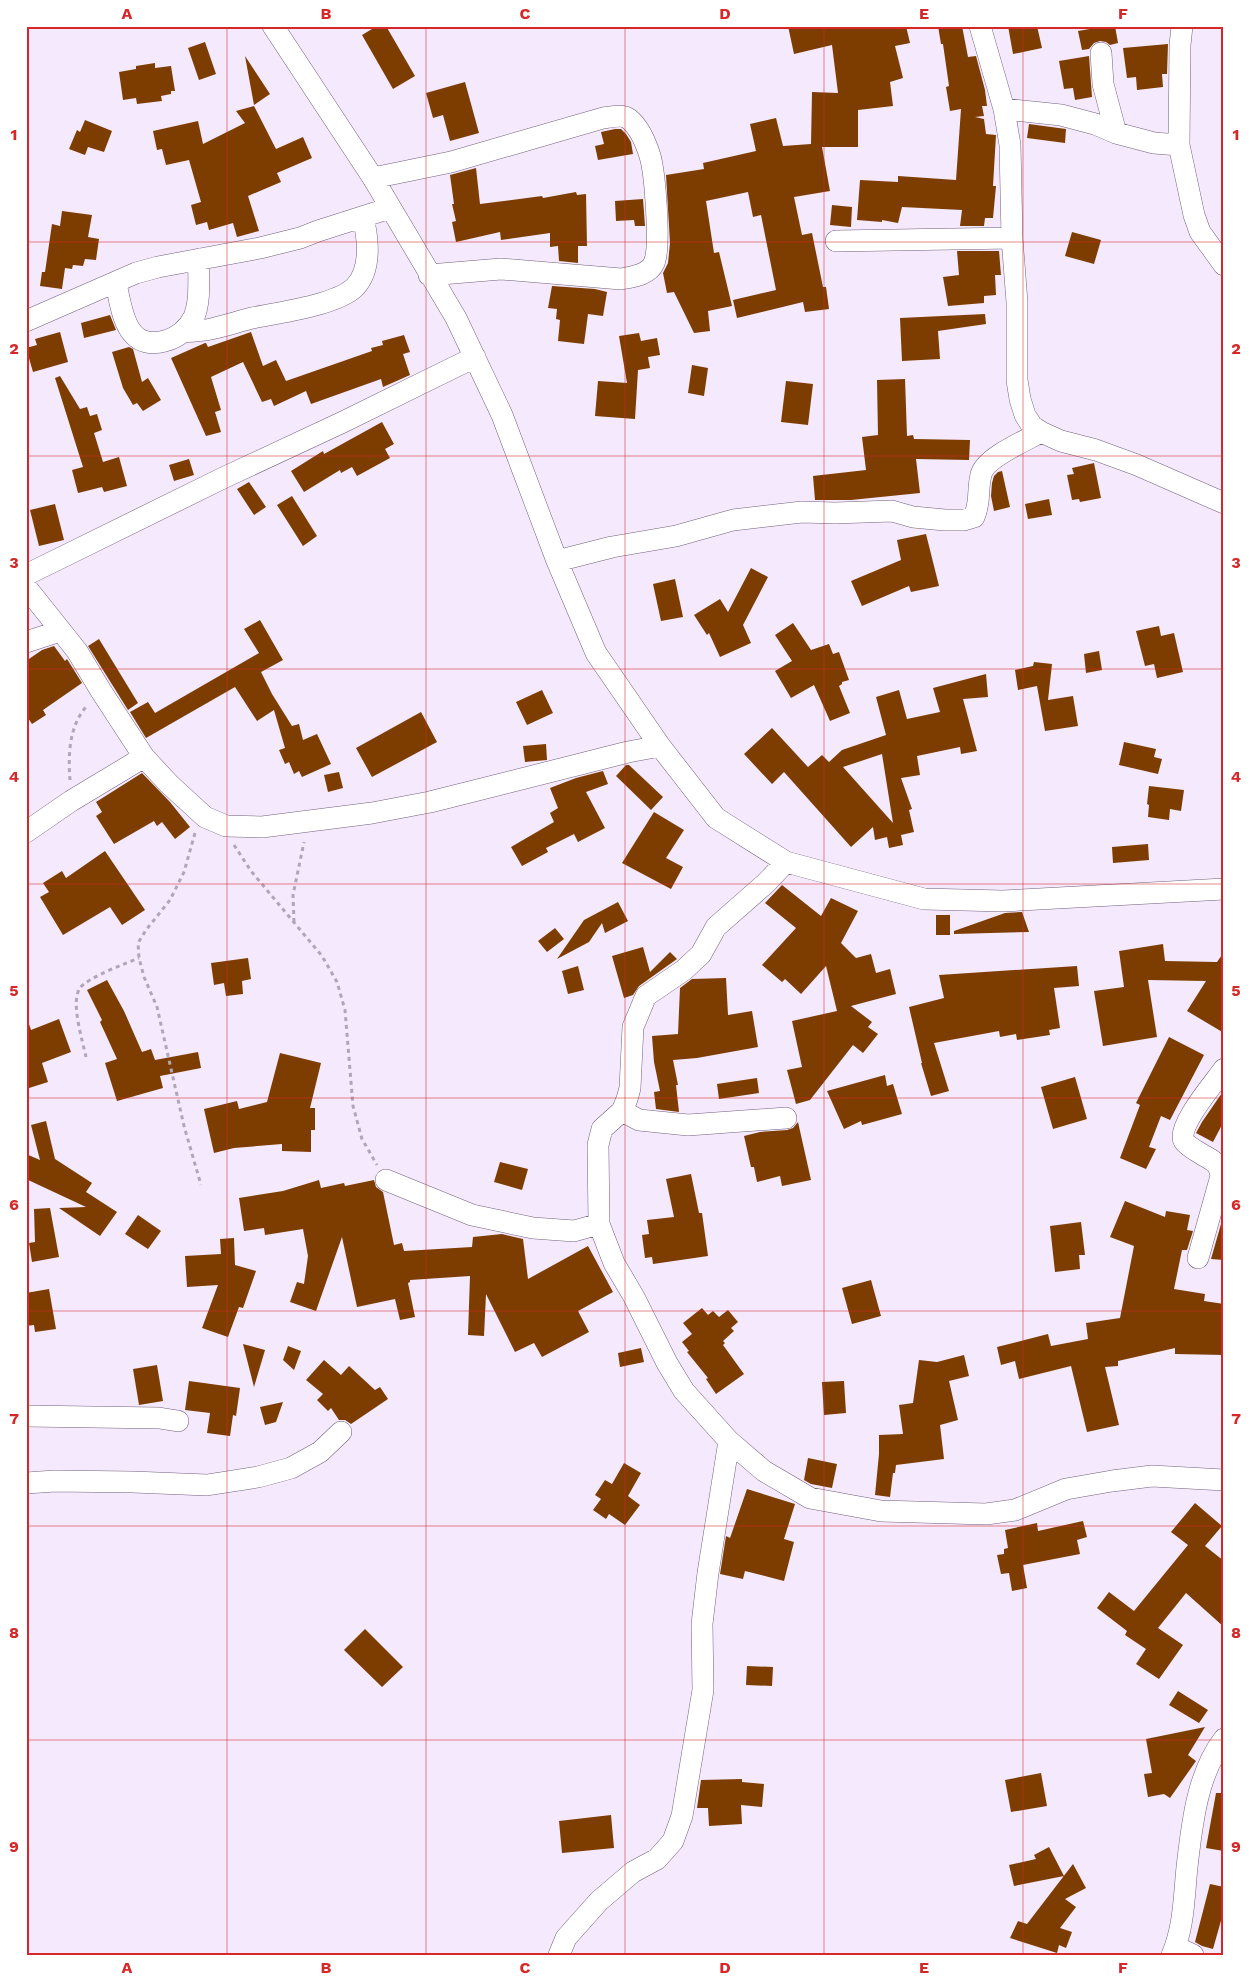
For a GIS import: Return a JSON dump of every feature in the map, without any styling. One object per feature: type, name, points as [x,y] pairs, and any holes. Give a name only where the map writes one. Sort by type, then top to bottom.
[{"type":"street","points":[[272,26],[373,178],[456,318],[502,414],[557,561],[596,653],[660,746],[716,818],[786,862],[924,899],[1002,901],[1224,889]]},
{"type":"street","points":[[980,26],[1004,109],[1010,145],[1012,238],[1017,302],[1017,380],[1025,415],[1032,426],[1061,441],[1096,450],[1137,465],[1224,504]]},
{"type":"street","points":[[1182,26],[1180,45],[1179,145],[1194,215],[1200,232],[1224,265]]},
{"type":"street","points":[[1101,53],[1104,84],[1116,132]]},
{"type":"street","points":[[1004,109],[1061,116],[1096,124],[1116,132],[1154,142],[1179,145]]},
{"type":"street","points":[[373,178],[451,162],[603,118],[619,116],[628,118],[639,130],[651,158],[655,189],[657,248],[654,264],[646,272],[620,278],[501,270],[429,275]]},
{"type":"street","points":[[26,321],[116,284],[136,273],[300,238],[390,208]]},
{"type":"street","points":[[116,284],[127,325],[141,341],[154,343],[168,340],[185,332],[213,329],[307,307],[343,295],[355,286],[362,274],[366,260],[368,240],[363,217]]},
{"type":"street","points":[[836,241],[1012,238]]},
{"type":"street","points":[[185,332],[194,316],[198,296],[199,259]]},
{"type":"street","points":[[26,574],[475,358]]},
{"type":"street","points":[[557,561],[612,547],[676,536],[733,520],[802,512],[835,514],[892,511],[913,517],[964,520],[974,517],[979,505],[981,473],[987,463],[1041,432]]},
{"type":"street","points":[[26,587],[77,651],[144,757],[169,784],[205,817],[226,826],[262,827],[372,813],[430,802],[628,752],[660,746]]},
{"type":"street","points":[[26,642],[60,631]]},
{"type":"street","points":[[26,832],[71,800],[144,757]]},
{"type":"street","points":[[786,862],[716,927],[701,954],[684,970],[646,996],[633,1026],[630,1088],[622,1111],[602,1129],[598,1145],[599,1224],[614,1263],[684,1391],[729,1441],[764,1471],[810,1498],[881,1511],[986,1514],[1014,1510],[1066,1489],[1112,1481],[1152,1476],[1224,1480]]},
{"type":"street","points":[[1198,1258],[1221,1176],[1220,1168],[1216,1162],[1190,1147],[1184,1141],[1182,1132],[1186,1121],[1224,1069]]},
{"type":"street","points":[[622,1111],[639,1120],[688,1125],[786,1118]]},
{"type":"street","points":[[386,1180],[472,1215],[533,1228],[574,1230],[599,1224]]},
{"type":"street","points":[[26,1416],[159,1418],[178,1421]]},
{"type":"street","points":[[26,1483],[94,1481],[207,1485],[258,1477],[291,1468],[320,1452],[341,1432]]},
{"type":"street","points":[[559,1955],[566,1938],[599,1901],[634,1872],[657,1859],[673,1841],[682,1816],[704,1690],[702,1624],[708,1573],[729,1441]]},
{"type":"street","points":[[1180,1952],[1181,1922],[1195,1814],[1201,1787],[1212,1756],[1224,1738]]},
{"type":"path","points":[[71,800],[69,767],[75,725],[81,712],[101,691]]},
{"type":"path","points":[[201,1185],[182,1116],[157,1007],[144,978],[139,958],[138,943],[170,900],[184,872],[196,830],[205,817]]},
{"type":"path","points":[[294,922],[293,895],[310,821]]},
{"type":"path","points":[[226,826],[236,850],[322,956],[337,982],[345,1010],[353,1106],[362,1139],[386,1180]]},
{"type":"path","points":[[86,1058],[76,998],[80,988],[105,972],[139,958]]},
{"type":"building","points":[[377,26],[386,26],[415,76],[393,89],[362,35]]},
{"type":"building","points":[[788,26],[906,26],[910,43],[895,46],[903,78],[890,82],[893,106],[858,110],[858,147],[822,147],[830,191],[794,197],[802,235],[812,233],[823,287],[826,287],[829,309],[805,312],[803,302],[737,318],[733,300],[776,290],[761,215],[753,217],[748,192],[706,201],[714,253],[719,252],[732,306],[708,311],[710,331],[694,333],[674,292],[667,293],[663,273],[668,263],[670,243],[666,175],[704,169],[703,163],[756,151],[750,124],[776,118],[783,146],[811,144],[812,92],[838,93],[832,45],[794,54]]},
{"type":"building","points":[[938,26],[962,26],[968,57],[976,56],[987,106],[982,106],[984,116],[975,117],[984,119],[986,134],[996,135],[993,186],[996,186],[993,218],[985,218],[984,226],[960,226],[962,210],[902,207],[898,223],[882,220],[882,222],[857,220],[860,180],[898,182],[898,176],[956,180],[961,109],[950,111],[946,87],[949,86],[943,44],[941,44]]},
{"type":"building","points":[[1008,26],[1037,26],[1042,48],[1013,54]]},
{"type":"building","points":[[1115,26],[1118,43],[1110,45],[1100,41],[1094,43],[1089,49],[1082,50],[1078,31]]},
{"type":"building","points":[[205,42],[216,74],[199,80],[188,48]]},
{"type":"building","points":[[1168,44],[1167,74],[1162,74],[1163,87],[1137,90],[1136,77],[1127,78],[1123,48]]},
{"type":"building","points":[[245,56],[270,94],[254,105]]},
{"type":"building","points":[[1089,56],[1092,97],[1075,100],[1073,88],[1064,89],[1059,61]]},
{"type":"building","points":[[155,63],[155,68],[171,66],[175,91],[161,96],[162,101],[137,104],[136,98],[123,100],[119,72],[136,69],[136,66]]},
{"type":"building","points":[[465,82],[479,133],[450,141],[443,115],[433,118],[426,93]]},
{"type":"building","points":[[254,106],[276,149],[303,137],[312,158],[277,173],[281,182],[248,196],[259,231],[237,237],[233,223],[209,230],[207,222],[196,225],[191,205],[201,202],[189,160],[166,165],[162,149],[157,150],[153,131],[198,121],[203,144],[245,123],[236,111]]},
{"type":"building","points":[[85,120],[112,131],[104,152],[88,147],[85,155],[69,149],[77,130],[80,132]]},
{"type":"building","points":[[1029,124],[1066,129],[1065,143],[1027,138]]},
{"type":"building","points":[[621,129],[626,134],[631,142],[633,154],[598,160],[595,146],[604,144],[601,132]]},
{"type":"building","points":[[476,168],[480,204],[542,196],[543,198],[576,192],[577,195],[586,194],[587,246],[578,246],[578,263],[559,261],[558,246],[550,247],[550,233],[501,240],[500,232],[456,242],[452,222],[456,221],[452,204],[454,204],[450,175]]},
{"type":"building","points":[[643,199],[645,226],[635,226],[634,220],[616,221],[615,201]]},
{"type":"building","points":[[832,205],[852,207],[851,227],[830,225]]},
{"type":"building","points":[[62,211],[92,215],[88,237],[99,239],[96,260],[85,259],[83,266],[73,265],[72,269],[65,268],[62,289],[40,286],[42,272],[45,272],[52,224],[60,226]]},
{"type":"building","points":[[1072,232],[1101,240],[1094,264],[1065,256]]},
{"type":"building","points":[[957,251],[999,251],[1001,275],[995,275],[996,295],[984,296],[984,303],[948,306],[943,277],[959,275]]},
{"type":"building","points":[[552,286],[595,289],[607,292],[603,316],[588,314],[584,344],[558,341],[560,320],[556,319],[557,309],[548,308]]},
{"type":"building","points":[[985,314],[986,324],[938,331],[940,359],[902,361],[900,318]]},
{"type":"building","points":[[110,315],[116,330],[84,338],[81,323]]},
{"type":"building","points":[[60,332],[68,362],[33,372],[26,348],[37,345],[35,339]]},
{"type":"building","points":[[251,332],[263,366],[276,360],[286,381],[372,351],[371,348],[383,345],[382,341],[404,335],[410,352],[403,354],[410,375],[383,387],[381,379],[311,404],[306,391],[274,406],[271,399],[262,402],[243,362],[211,377],[221,410],[215,412],[221,432],[206,436],[171,358],[205,343],[208,347]]},
{"type":"building","points":[[639,333],[641,341],[657,338],[660,355],[648,357],[650,368],[638,370],[635,419],[595,416],[598,381],[627,383],[619,336]]},
{"type":"building","points":[[129,347],[133,349],[142,382],[148,378],[161,400],[143,411],[137,403],[133,405],[123,388],[112,352]]},
{"type":"building","points":[[692,365],[708,368],[704,396],[688,393]]},
{"type":"building","points":[[60,376],[80,409],[87,407],[90,416],[97,414],[102,430],[94,433],[103,462],[119,457],[127,486],[104,492],[102,487],[78,493],[72,470],[83,467],[55,378]]},
{"type":"building","points":[[905,379],[907,436],[913,435],[914,439],[970,440],[969,460],[916,459],[920,493],[851,500],[815,500],[813,476],[866,470],[862,437],[878,435],[877,380]]},
{"type":"building","points":[[786,381],[813,384],[808,425],[781,422]]},
{"type":"building","points":[[382,422],[394,444],[385,449],[390,458],[357,476],[352,467],[341,473],[340,470],[304,492],[291,471],[323,451],[324,454]]},
{"type":"building","points":[[189,459],[194,475],[174,481],[169,465]]},
{"type":"building","points":[[1094,463],[1101,498],[1080,502],[1079,499],[1072,500],[1067,475],[1074,474],[1072,468]]},
{"type":"building","points":[[1002,471],[1010,507],[994,511],[991,496],[992,483],[994,476]]},
{"type":"building","points":[[249,482],[266,507],[254,515],[237,489]]},
{"type":"building","points":[[292,496],[317,536],[303,546],[277,505]]},
{"type":"building","points":[[1049,499],[1052,515],[1028,519],[1025,504]]},
{"type":"building","points":[[55,504],[64,540],[39,546],[30,510]]},
{"type":"building","points":[[926,534],[939,586],[911,592],[909,586],[862,606],[851,581],[901,560],[897,540]]},
{"type":"building","points":[[751,568],[768,577],[743,625],[751,643],[720,657],[709,633],[707,635],[694,615],[720,599],[728,612]]},
{"type":"building","points":[[675,579],[683,617],[661,621],[653,584]]},
{"type":"building","points":[[260,620],[283,660],[261,672],[292,726],[299,724],[303,740],[317,734],[331,764],[302,777],[299,771],[294,774],[289,762],[285,764],[279,750],[285,748],[274,710],[257,721],[235,687],[146,738],[130,712],[148,702],[155,713],[259,653],[244,629]]},
{"type":"building","points":[[793,623],[811,650],[829,644],[833,654],[839,652],[849,680],[842,682],[839,686],[850,713],[830,721],[814,685],[791,698],[775,671],[792,661],[775,635]]},
{"type":"building","points":[[1159,626],[1161,636],[1174,633],[1183,672],[1157,678],[1154,664],[1145,666],[1136,631]]},
{"type":"building","points":[[99,639],[138,703],[128,710],[88,646]]},
{"type":"building","points":[[54,646],[65,661],[67,659],[82,683],[43,710],[46,715],[32,724],[26,715],[26,661],[42,650]]},
{"type":"building","points":[[1099,651],[1102,670],[1086,673],[1084,654]]},
{"type":"building","points":[[1034,662],[1052,664],[1048,700],[1073,696],[1078,726],[1045,731],[1037,686],[1018,690],[1015,670],[1033,666]]},
{"type":"building","points":[[986,674],[988,697],[963,699],[977,751],[961,754],[960,747],[917,756],[920,775],[901,778],[912,809],[909,810],[914,832],[901,835],[903,845],[889,848],[887,837],[875,840],[873,827],[851,847],[784,772],[772,784],[744,754],[772,728],[808,767],[822,755],[829,762],[842,750],[886,735],[876,697],[899,690],[907,719],[940,712],[933,688]],"holes":[[[882,754],[893,823],[843,767]]]},
{"type":"building","points":[[542,690],[553,713],[527,725],[516,702]]},
{"type":"building","points":[[421,712],[437,742],[372,777],[356,748]]},
{"type":"building","points":[[1124,742],[1156,749],[1154,757],[1162,759],[1158,774],[1119,765]]},
{"type":"building","points":[[546,744],[547,760],[525,762],[523,746]]},
{"type":"building","points":[[626,765],[629,765],[663,797],[651,810],[616,776]]},
{"type":"building","points":[[603,771],[608,784],[586,792],[605,828],[578,842],[574,834],[546,848],[548,852],[522,866],[511,847],[554,822],[550,813],[558,808],[550,788],[576,778]]},
{"type":"building","points":[[339,772],[343,788],[328,792],[324,775]]},
{"type":"building","points":[[142,773],[170,802],[190,827],[175,839],[162,822],[157,826],[154,821],[114,844],[96,816],[102,812],[96,802]]},
{"type":"building","points":[[1149,786],[1184,790],[1181,811],[1170,809],[1169,820],[1148,817]]},
{"type":"building","points":[[654,812],[684,830],[666,858],[683,867],[671,889],[622,863]]},
{"type":"building","points":[[1148,844],[1149,860],[1113,863],[1112,847]]},
{"type":"building","points":[[105,851],[145,910],[122,925],[110,907],[63,935],[40,897],[49,892],[43,883],[62,871],[66,878]]},
{"type":"building","points":[[782,885],[821,916],[831,898],[858,911],[841,943],[856,958],[871,954],[876,973],[890,969],[896,994],[851,1006],[872,1022],[868,1027],[878,1034],[863,1053],[853,1045],[810,1100],[796,1104],[787,1070],[802,1067],[792,1021],[837,1011],[826,966],[801,994],[785,979],[782,982],[762,965],[796,928],[765,903]]},
{"type":"building","points":[[618,902],[628,921],[605,933],[602,923],[589,942],[557,959],[584,920]]},
{"type":"building","points":[[1022,912],[1029,932],[954,934],[954,931],[1005,913]]},
{"type":"building","points":[[936,915],[950,915],[950,935],[936,935]]},
{"type":"building","points":[[555,928],[564,939],[547,952],[538,941]]},
{"type":"building","points":[[1163,944],[1165,961],[1217,962],[1224,952],[1224,1033],[1187,1011],[1206,981],[1148,980],[1157,1037],[1103,1046],[1094,991],[1124,987],[1119,951]]},
{"type":"building","points":[[643,947],[650,972],[670,952],[677,959],[639,986],[633,995],[624,998],[612,956]]},
{"type":"building","points":[[248,958],[251,979],[242,981],[243,994],[226,996],[224,983],[214,985],[211,963]]},
{"type":"building","points":[[578,966],[584,990],[568,994],[562,971]]},
{"type":"building","points":[[1077,966],[1079,986],[1054,988],[1060,1028],[1049,1030],[1050,1035],[1017,1040],[1016,1034],[1000,1037],[999,1031],[934,1043],[949,1091],[931,1096],[921,1063],[909,1007],[944,998],[939,975]]},
{"type":"building","points":[[726,978],[728,1015],[752,1011],[758,1047],[697,1058],[673,1060],[678,1085],[676,1085],[679,1112],[656,1109],[654,1092],[660,1091],[654,1062],[652,1036],[678,1034],[680,988],[692,979]]},
{"type":"building","points":[[107,980],[124,1011],[142,1052],[151,1049],[155,1060],[198,1052],[201,1068],[160,1076],[163,1088],[117,1101],[105,1063],[117,1059],[100,1022],[102,1020],[87,990]]},
{"type":"building","points":[[59,1019],[71,1052],[42,1063],[48,1082],[26,1089],[26,1025],[29,1024],[31,1030]]},
{"type":"building","points":[[1169,1037],[1204,1055],[1170,1120],[1161,1116],[1149,1147],[1156,1149],[1146,1169],[1120,1158],[1140,1105],[1136,1103]]},
{"type":"building","points":[[280,1053],[321,1063],[310,1108],[315,1108],[315,1130],[311,1130],[311,1152],[282,1151],[282,1144],[234,1148],[214,1153],[204,1109],[237,1101],[239,1109],[267,1102]]},
{"type":"building","points":[[885,1075],[887,1086],[893,1084],[902,1114],[862,1125],[861,1121],[844,1129],[827,1091]]},
{"type":"building","points":[[1075,1077],[1087,1119],[1053,1129],[1041,1087]]},
{"type":"building","points":[[757,1078],[759,1093],[719,1099],[717,1084]]},
{"type":"building","points":[[1224,1090],[1224,1121],[1213,1142],[1196,1133]]},
{"type":"building","points":[[46,1121],[55,1159],[92,1183],[86,1192],[117,1212],[100,1236],[59,1208],[86,1207],[26,1179],[26,1154],[40,1160],[31,1125]]},
{"type":"building","points":[[798,1122],[811,1180],[782,1186],[780,1176],[757,1182],[754,1167],[751,1167],[744,1136],[760,1132],[787,1130],[793,1128]]},
{"type":"building","points":[[500,1162],[528,1169],[522,1190],[494,1182]]},
{"type":"building","points":[[691,1174],[699,1213],[702,1213],[708,1256],[653,1264],[652,1257],[645,1258],[642,1235],[649,1234],[647,1220],[674,1217],[666,1179]]},
{"type":"building","points":[[319,1180],[321,1188],[344,1183],[345,1186],[374,1180],[376,1187],[383,1192],[394,1245],[402,1243],[404,1251],[472,1247],[473,1237],[502,1234],[523,1239],[528,1279],[588,1246],[613,1292],[578,1311],[589,1332],[542,1357],[534,1343],[515,1352],[486,1294],[484,1336],[468,1335],[470,1276],[410,1280],[408,1283],[415,1317],[400,1320],[395,1299],[357,1307],[342,1237],[316,1311],[290,1302],[297,1282],[304,1284],[308,1256],[303,1229],[265,1235],[264,1228],[244,1231],[239,1198],[283,1191]]},
{"type":"building","points":[[1125,1201],[1165,1217],[1166,1211],[1190,1215],[1187,1230],[1193,1231],[1187,1250],[1182,1250],[1174,1289],[1205,1294],[1204,1301],[1224,1304],[1224,1355],[1175,1354],[1175,1348],[1118,1361],[1118,1366],[1105,1367],[1119,1425],[1087,1432],[1071,1366],[1019,1379],[1015,1361],[1001,1365],[997,1347],[1048,1334],[1051,1346],[1088,1339],[1086,1323],[1120,1318],[1134,1246],[1110,1237]]},
{"type":"building","points":[[50,1208],[59,1257],[32,1262],[29,1243],[35,1242],[34,1209]]},
{"type":"building","points":[[138,1215],[161,1231],[148,1249],[125,1234]]},
{"type":"building","points":[[1223,1217],[1224,1260],[1211,1259]]},
{"type":"building","points":[[1081,1222],[1085,1255],[1079,1255],[1080,1269],[1055,1272],[1050,1226]]},
{"type":"building","points":[[234,1238],[235,1265],[256,1271],[243,1308],[239,1307],[228,1337],[202,1328],[218,1285],[187,1287],[185,1256],[221,1254],[220,1239]]},
{"type":"building","points":[[871,1280],[881,1316],[852,1324],[842,1288]]},
{"type":"building","points":[[49,1289],[56,1329],[35,1332],[34,1325],[26,1326],[26,1293]]},
{"type":"building","points":[[702,1308],[708,1315],[713,1311],[719,1317],[728,1310],[738,1322],[731,1328],[734,1331],[723,1341],[725,1343],[723,1345],[744,1374],[716,1394],[706,1379],[708,1378],[687,1352],[689,1351],[682,1342],[692,1334],[683,1323]]},
{"type":"building","points":[[243,1344],[265,1350],[254,1387]]},
{"type":"building","points":[[288,1346],[301,1351],[294,1370],[283,1360]]},
{"type":"building","points":[[641,1348],[644,1362],[620,1367],[618,1353]]},
{"type":"building","points":[[964,1355],[969,1376],[949,1381],[958,1420],[940,1425],[944,1459],[896,1465],[890,1497],[875,1495],[879,1435],[903,1434],[899,1405],[913,1403],[919,1360],[937,1362]]},
{"type":"building","points":[[324,1360],[341,1375],[349,1366],[375,1390],[380,1387],[388,1399],[351,1424],[345,1420],[339,1420],[331,1408],[328,1411],[317,1400],[323,1394],[306,1380]]},
{"type":"building","points":[[157,1365],[163,1401],[139,1405],[133,1369]]},
{"type":"building","points":[[189,1381],[240,1388],[236,1416],[233,1415],[230,1436],[207,1433],[210,1413],[185,1410]]},
{"type":"building","points":[[844,1381],[846,1413],[824,1415],[822,1382]]},
{"type":"building","points":[[283,1402],[276,1422],[265,1425],[260,1407]]},
{"type":"building","points":[[808,1458],[837,1464],[832,1488],[811,1484],[804,1480]]},
{"type":"building","points":[[624,1463],[641,1473],[628,1496],[640,1505],[625,1525],[609,1514],[606,1519],[593,1510],[601,1499],[595,1495],[605,1480],[612,1484]]},
{"type":"building","points":[[747,1489],[795,1504],[784,1539],[794,1542],[784,1581],[745,1571],[743,1579],[720,1574],[726,1536],[730,1538]]},
{"type":"building","points":[[1195,1503],[1222,1526],[1205,1546],[1224,1561],[1224,1627],[1186,1593],[1158,1628],[1183,1645],[1159,1679],[1136,1664],[1146,1649],[1125,1635],[1127,1631],[1097,1608],[1109,1592],[1134,1611],[1188,1545],[1171,1532]]},
{"type":"building","points":[[1083,1521],[1087,1537],[1077,1540],[1080,1554],[1023,1565],[1027,1588],[1012,1591],[1009,1573],[1001,1574],[997,1555],[1004,1554],[1004,1549],[1008,1548],[1005,1530],[1037,1523],[1038,1531]]},
{"type":"building","points":[[365,1629],[403,1667],[382,1687],[344,1650]]},
{"type":"building","points":[[747,1666],[773,1667],[772,1686],[746,1685]]},
{"type":"building","points":[[1178,1691],[1208,1710],[1199,1723],[1169,1705]]},
{"type":"building","points":[[1205,1727],[1188,1755],[1196,1761],[1170,1798],[1164,1794],[1148,1797],[1144,1774],[1152,1773],[1146,1739]]},
{"type":"building","points":[[1041,1773],[1047,1806],[1011,1812],[1005,1780]]},
{"type":"building","points":[[742,1779],[742,1782],[764,1784],[762,1807],[741,1805],[742,1824],[709,1826],[708,1808],[697,1808],[701,1780]]},
{"type":"building","points":[[1216,1793],[1224,1793],[1224,1851],[1206,1848]]},
{"type":"building","points":[[611,1815],[614,1848],[562,1853],[559,1821]]},
{"type":"building","points":[[1049,1847],[1064,1876],[1014,1886],[1009,1865],[1036,1859],[1034,1855]]},
{"type":"building","points":[[1073,1864],[1086,1888],[1065,1899],[1076,1907],[1060,1928],[1072,1932],[1066,1948],[1059,1945],[1057,1953],[1010,1938],[1018,1921],[1027,1924]]},
{"type":"building","points":[[1210,1884],[1224,1887],[1224,1910],[1213,1949],[1195,1942]]}]
